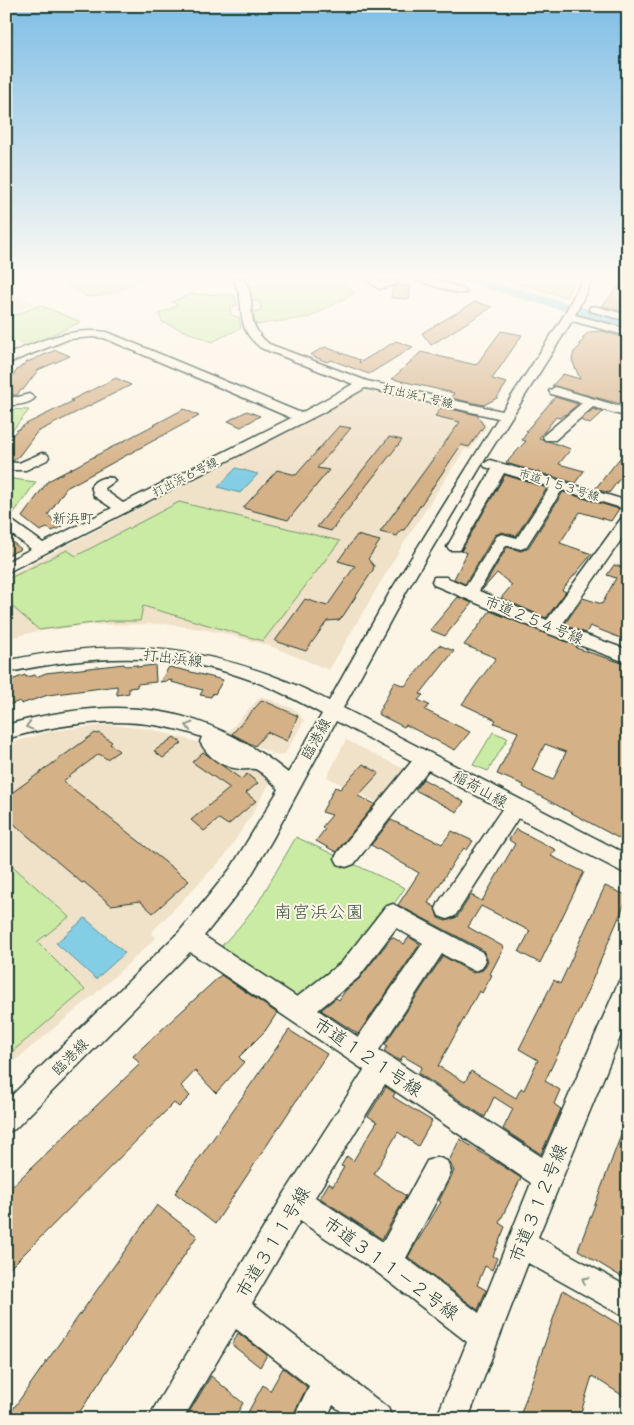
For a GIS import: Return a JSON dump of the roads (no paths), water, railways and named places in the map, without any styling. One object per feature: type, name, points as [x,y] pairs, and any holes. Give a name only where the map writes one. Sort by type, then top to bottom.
[{"type":"street","points":[[6,360],[41,344]]},
{"type":"street","points":[[129,344],[301,418]]},
{"type":"street","name":"打出浜１号線","points":[[265,344],[363,384],[506,416]]},
{"type":"street","name":"臨港線","points":[[6,1120],[188,938],[239,875],[265,834],[398,592],[551,344]]},
{"type":"street","name":"打出浜６号線","points":[[6,568],[301,418],[363,384]]},
{"type":"street","points":[[555,391],[628,413]]},
{"type":"street","points":[[6,401],[19,401],[28,398]]},
{"type":"street","points":[[550,437],[591,402]]},
{"type":"street","points":[[6,466],[21,467],[42,457]]},
{"type":"street","name":"市道１５３号線","points":[[454,547],[495,466],[628,506]]},
{"type":"street","points":[[108,481],[98,486],[99,493],[122,509]]},
{"type":"street","points":[[470,593],[502,538],[521,544],[558,485]]},
{"type":"street","points":[[550,628],[628,519]]},
{"type":"street","points":[[6,523],[42,550]]},
{"type":"street","name":"市道２５４号線","points":[[440,581],[550,628],[628,657]]},
{"type":"street","name":"打出浜線","points":[[6,667],[86,654],[136,653],[180,657],[215,663],[256,675],[332,711]]},
{"type":"street","name":"稲荷山線","points":[[332,711],[514,808],[628,866]]},
{"type":"street","points":[[6,732],[48,721],[89,714],[125,713],[158,718],[192,726],[213,735],[210,742],[213,749],[221,756],[244,763],[259,761],[290,786]]},
{"type":"street","points":[[346,858],[425,759]]},
{"type":"street","points":[[447,908],[514,808]]},
{"type":"street","points":[[299,1010],[350,970],[393,914],[474,960]]},
{"type":"street","name":"市道１２１号線","points":[[188,938],[548,1177]]},
{"type":"street","name":"市道３１１号線","points":[[165,1419],[234,1308],[296,1201],[438,940]]},
{"type":"street","name":"市道３１２号線","points":[[452,1419],[548,1177],[628,990]]},
{"type":"street","points":[[388,1263],[437,1171]]},
{"type":"street","name":"市道３１１－２号線","points":[[296,1201],[388,1263],[484,1336]]},
{"type":"street","points":[[521,1243],[628,1304]]},
{"type":"street","points":[[234,1308],[377,1419]]},
{"type":"street","points":[[309,1419],[328,1381]]},
{"type":"water","points":[[236,468],[258,474],[240,493],[218,487]]},
{"type":"water","points":[[85,918],[125,953],[96,979],[56,943]]},
{"type":"district","name":"新浜町","points":[[73,518]]},
{"type":"park label","name":"南宮浜公園","points":[[319,912]]}]
